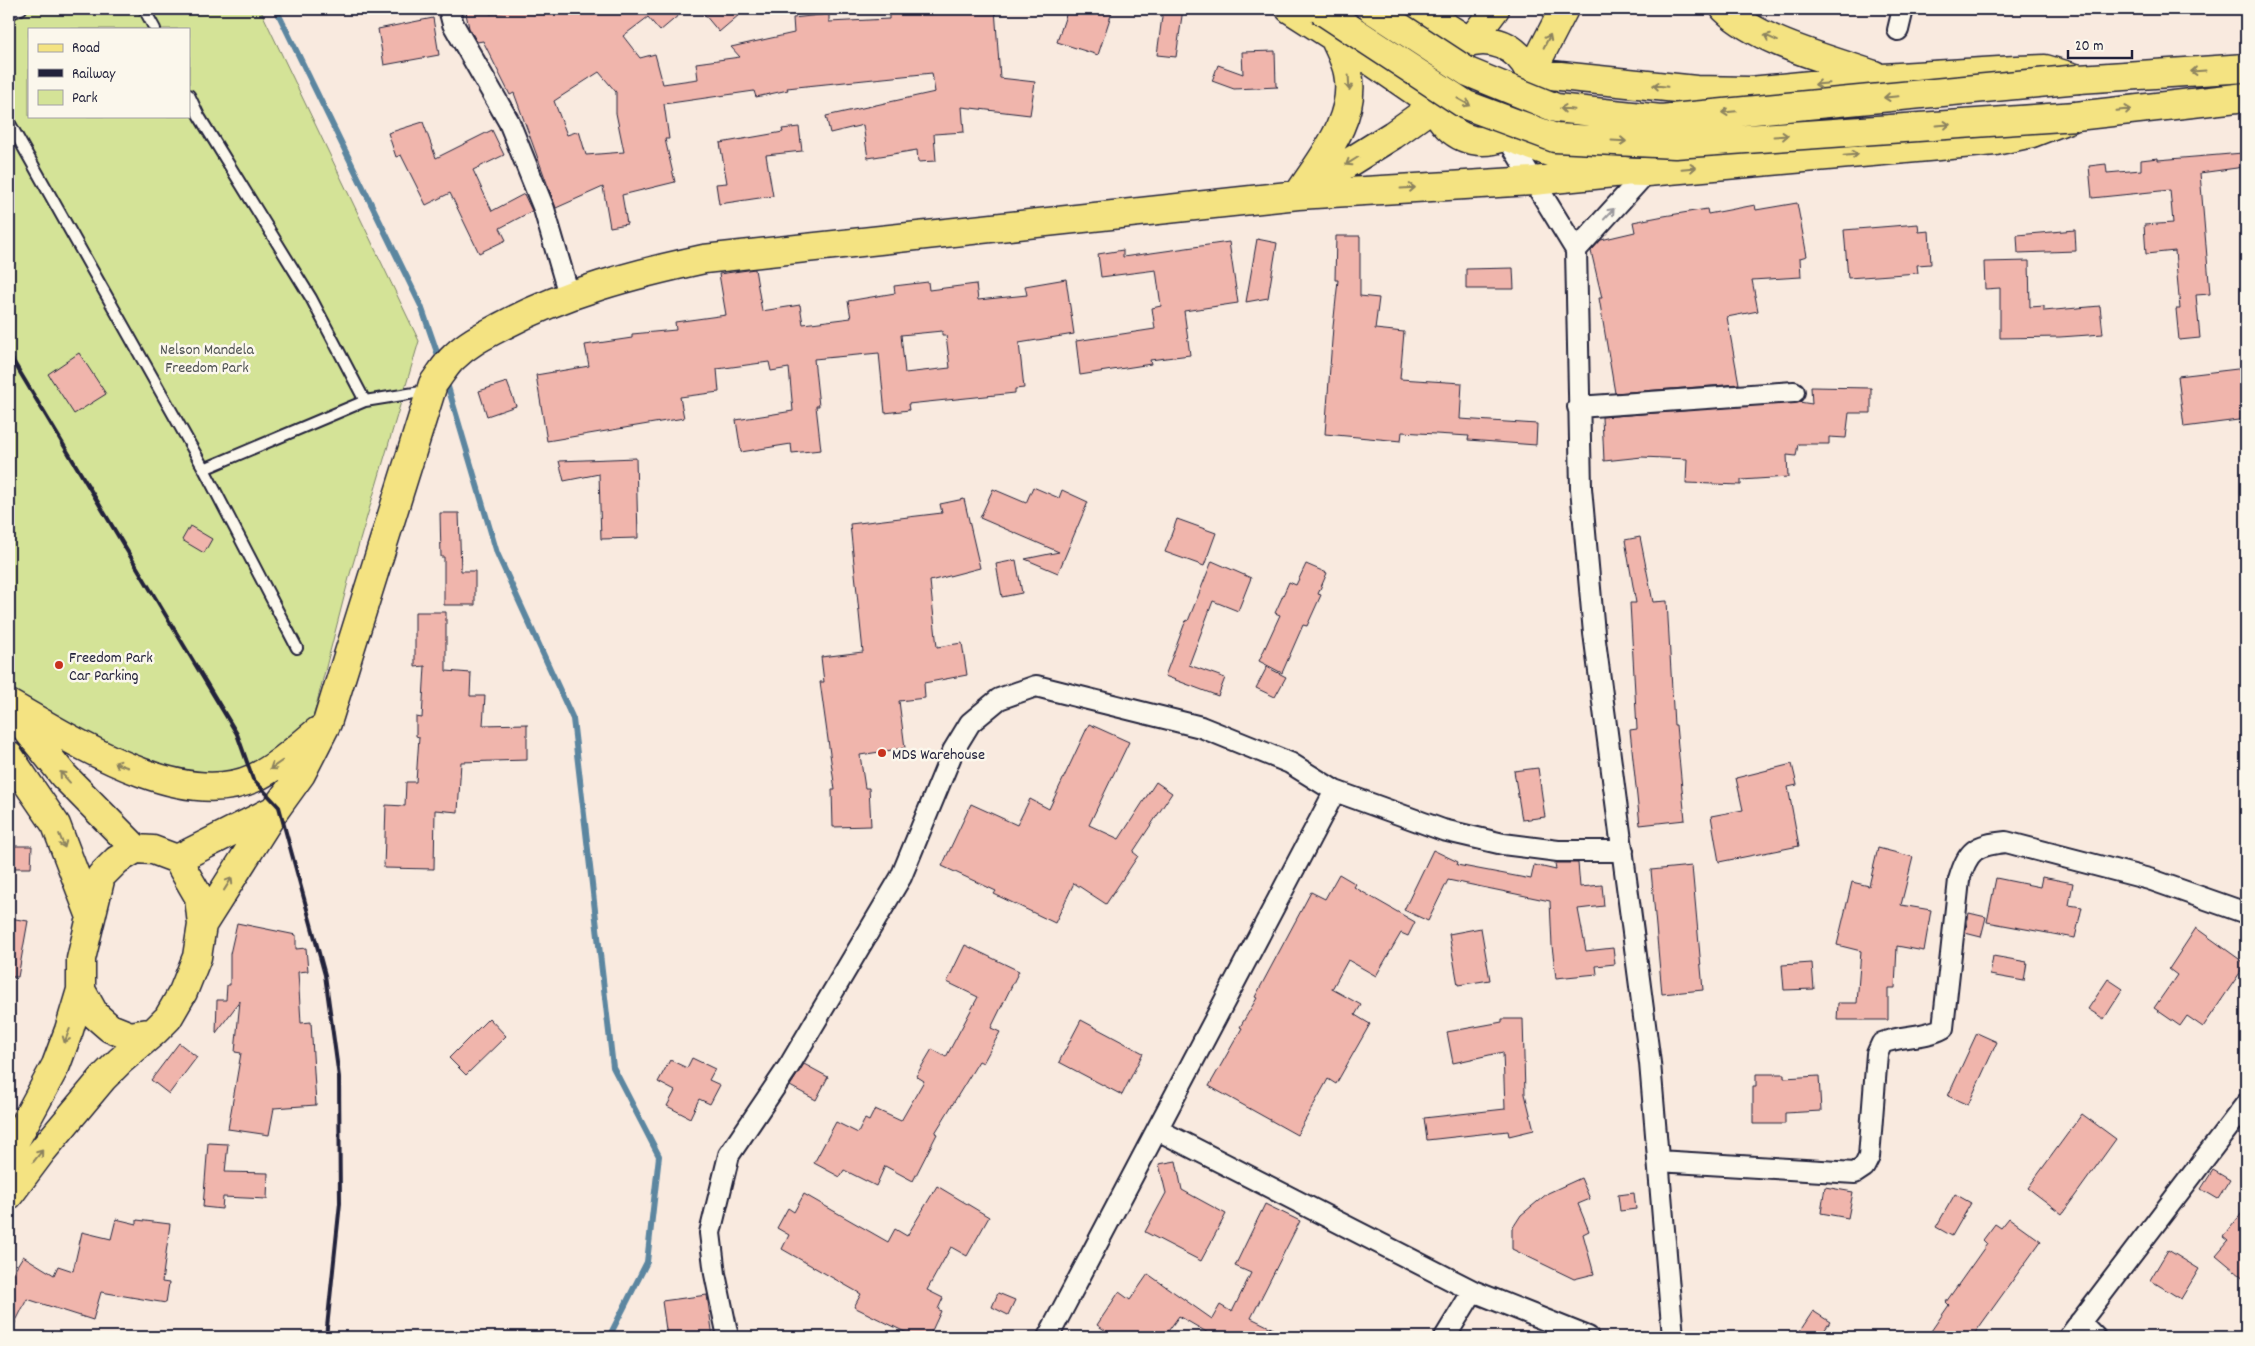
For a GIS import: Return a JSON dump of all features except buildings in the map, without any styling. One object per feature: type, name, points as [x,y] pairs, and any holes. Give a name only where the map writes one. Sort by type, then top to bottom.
[{"type":"main road","points":[[1290,9],[1435,105]]},
{"type":"main road","points":[[1320,9],[1466,104],[1555,138],[1675,144],[2076,116],[2246,97]]},
{"type":"main road","points":[[1372,9],[1468,72],[1556,108],[1661,119],[2079,79],[2246,68]]},
{"type":"main road","points":[[1368,59],[1396,44],[1404,32],[1409,9]]},
{"type":"main road","points":[[1418,9],[1470,42]]},
{"type":"main road","points":[[1470,42],[1495,9]]},
{"type":"main road","points":[[1531,73],[1564,9]]},
{"type":"main road","points":[[1725,9],[1732,16],[1769,38],[1882,78]]},
{"type":"main road","points":[[1298,195],[1336,135],[1350,102],[1348,73],[1334,37]]},
{"type":"main road","points":[[1489,40],[1507,45],[1522,57],[1531,73],[1534,88],[1533,103],[1527,116],[1518,128],[1506,136],[1492,141],[1477,142],[1463,138],[1450,130],[1441,119],[1435,105],[1433,85],[1439,66],[1452,51],[1470,42],[1489,40]]},
{"type":"main road","points":[[1531,73],[1696,90],[1750,91],[1882,78],[2045,69],[2079,79]]},
{"type":"main road","points":[[1298,195],[1393,135],[1435,105]]},
{"type":"main road","points":[[202,925],[275,810],[301,774],[327,723],[432,387],[452,358],[470,343],[525,314],[568,295],[642,272],[704,259],[1298,195],[1533,181],[1995,141],[2032,133],[2076,116]]},
{"type":"main road","points":[[1506,136],[1578,162],[1636,172]]},
{"type":"main road","points":[[1479,184],[1495,160],[1506,136]]},
{"type":"main road","points":[[9,705],[114,763],[186,784],[219,787],[234,785],[266,772],[327,723]]},
{"type":"main road","points":[[9,705],[64,776],[136,849]]},
{"type":"main road","points":[[9,756],[56,825],[91,917]]},
{"type":"main road","points":[[177,859],[275,810]]},
{"type":"main road","points":[[9,1195],[42,1151],[103,1078],[168,1018],[182,992],[197,957],[202,925],[199,897],[177,859],[153,850],[136,849],[117,860],[101,876],[80,959],[81,990],[69,1030],[56,1065],[11,1145]]},
{"type":"main road","points":[[81,990],[95,1015],[110,1028],[130,1036],[154,1032]]},
{"type":"street","points":[[449,9],[453,24],[508,122],[544,209],[568,295]]},
{"type":"street","points":[[1898,30],[1902,9]]},
{"type":"street","points":[[1506,136],[1576,250],[1581,488],[1594,633],[1624,851],[1650,1063],[1673,1337]]},
{"type":"street","points":[[1576,250],[1636,172]]},
{"type":"street","points":[[1578,407],[1794,392]]},
{"type":"street","points":[[728,1337],[715,1274],[710,1233],[729,1155],[789,1066],[901,877],[953,751],[970,723],[999,699],[1036,686],[1201,727],[1290,763],[1335,791],[1443,830],[1503,844],[1558,851],[1624,851]]},
{"type":"street","points":[[1048,1337],[1335,791]]},
{"type":"street","points":[[1658,1161],[1855,1173],[1864,1168],[1869,1157],[1877,1054],[1882,1043],[1892,1038],[1936,1032],[1943,1028],[1958,880],[1965,860],[1975,849],[1992,843],[2006,842],[2149,879],[2246,913]]},
{"type":"street","points":[[2095,1337],[2075,1330],[2246,1104]]},
{"type":"street","points":[[1158,1130],[1473,1291],[1588,1337]]},
{"type":"street","points":[[1445,1337],[1473,1291]]},
{"type":"lane","points":[[9,14],[21,9]]},
{"type":"lane","points":[[144,9],[154,28]]},
{"type":"lane","points":[[190,97],[199,116],[311,298],[364,401]]},
{"type":"lane","points":[[9,122],[204,469],[297,648]]},
{"type":"lane","points":[[204,469],[364,401],[432,387]]},
{"type":"green space","name":"Nelson Mandela Freedom Park","points":[[9,9],[260,9],[419,341],[350,574],[300,768],[237,796],[115,761],[9,696]]},
{"type":"waterway","points":[[276,9],[421,306],[440,361]]},
{"type":"waterway","points":[[446,380],[497,553],[573,719],[613,1067],[659,1156],[647,1262],[609,1337]]},
{"type":"railway","points":[[9,354],[237,734],[253,779],[279,807],[325,975],[339,1077],[340,1203],[326,1337]]},
{"type":"place","name":"Freedom Park Car Parking","points":[[59,665]]},
{"type":"place","name":"MDS Warehouse","points":[[882,753]]}]
